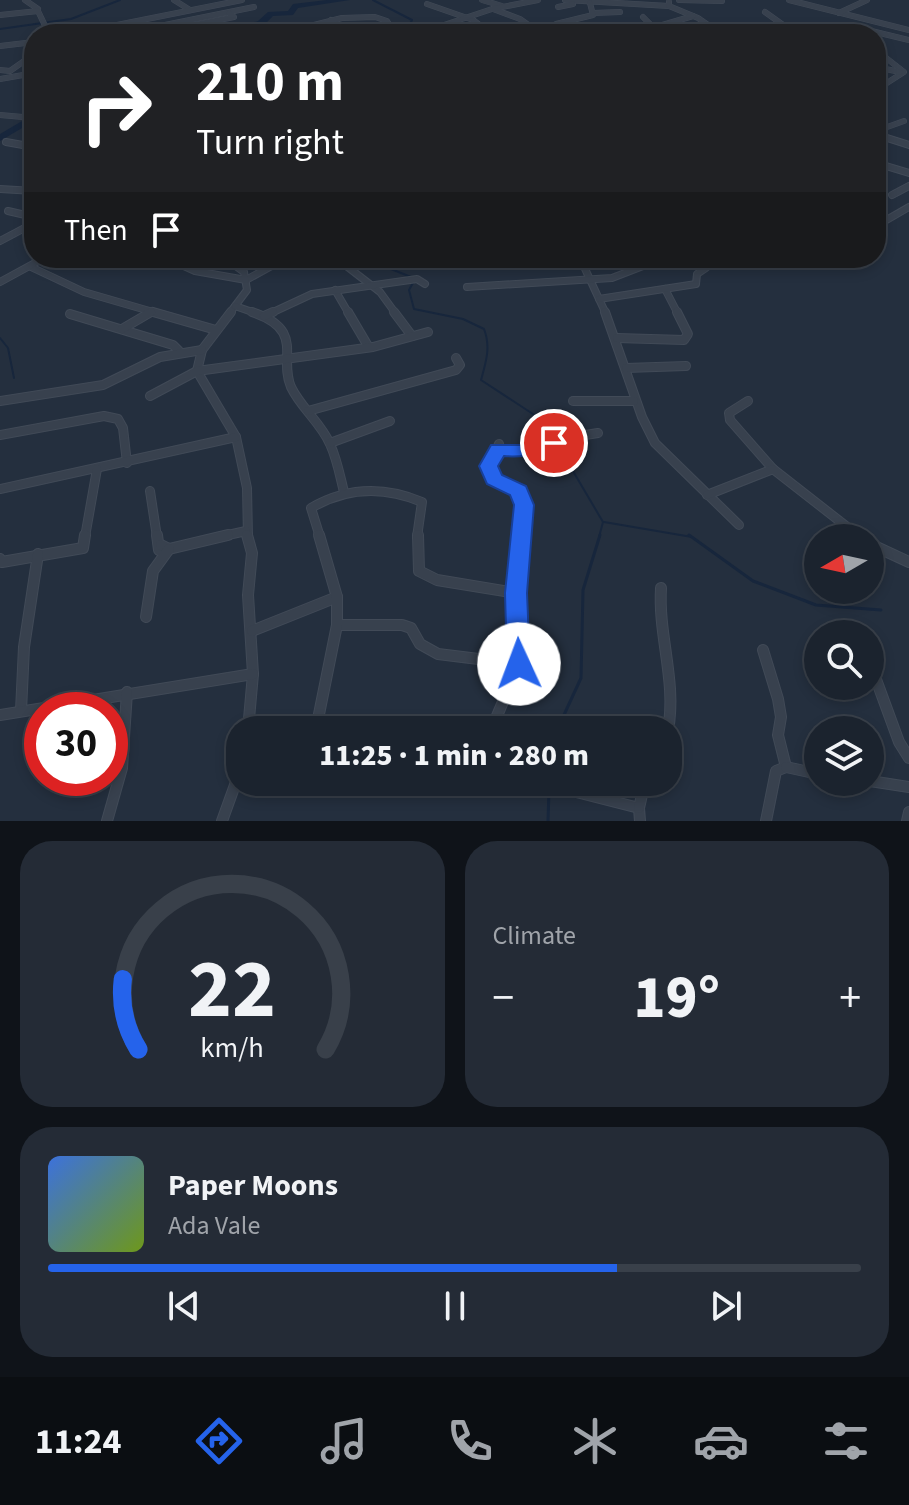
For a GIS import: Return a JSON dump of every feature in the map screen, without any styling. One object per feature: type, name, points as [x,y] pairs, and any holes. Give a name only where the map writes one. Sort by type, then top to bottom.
[{"type":"street","points":[[25,0],[38,11],[44,24]]},
{"type":"street","points":[[174,0],[190,10]]},
{"type":"street","points":[[124,24],[242,0]]},
{"type":"street","points":[[482,0],[503,6]]},
{"type":"street","points":[[445,24],[503,6],[538,0]]},
{"type":"street","points":[[565,0],[578,3]]},
{"type":"street","points":[[679,0],[722,1]]},
{"type":"street","points":[[789,0],[884,24]]},
{"type":"street","points":[[838,13],[867,0]]},
{"type":"street","points":[[558,7],[630,1],[669,3],[706,24]]},
{"type":"street","points":[[590,3],[593,13]]},
{"type":"street","points":[[427,4],[476,24]]},
{"type":"street","points":[[196,24],[234,17],[219,6]]},
{"type":"street","points":[[227,12],[254,7]]},
{"type":"street","points":[[492,9],[527,24]]},
{"type":"street","points":[[0,15],[38,11]]},
{"type":"street","points":[[316,24],[369,11],[388,24]]},
{"type":"street","points":[[556,24],[593,13],[620,12]]},
{"type":"street","points":[[765,12],[782,24]]},
{"type":"street","points":[[664,24],[694,16]]},
{"type":"street","points":[[155,17],[159,24]]},
{"type":"street","points":[[643,17],[653,24]]},
{"type":"street","points":[[331,20],[337,24]]},
{"type":"street","points":[[886,24],[909,30]]},
{"type":"street","points":[[886,34],[909,40]]},
{"type":"street","points":[[0,46],[24,43]]},
{"type":"street","points":[[886,57],[906,72]]},
{"type":"street","points":[[0,75],[24,61]]},
{"type":"street","points":[[886,69],[906,72]]},
{"type":"street","points":[[886,87],[906,72]]},
{"type":"street","points":[[0,75],[23,75]]},
{"type":"street","points":[[0,115],[24,116]]},
{"type":"street","points":[[886,128],[904,121]]},
{"type":"street","points":[[886,136],[909,145]]},
{"type":"street","points":[[6,142],[24,145]]},
{"type":"street","points":[[886,166],[909,172]]},
{"type":"street","points":[[892,195],[909,186]]},
{"type":"street","points":[[0,189],[24,190]]},
{"type":"street","points":[[886,220],[909,207]]},
{"type":"street","points":[[8,211],[24,217]]},
{"type":"street","points":[[0,241],[24,226]]},
{"type":"street","points":[[0,282],[29,268]]},
{"type":"street","points":[[33,268],[84,292],[216,330]]},
{"type":"street","points":[[188,268],[246,280],[268,268]]},
{"type":"street","points":[[239,268],[244,272],[247,290],[202,350],[197,371],[236,437],[247,488],[246,531],[252,553],[248,595],[253,674],[249,716]]},
{"type":"street","points":[[350,268],[374,285],[412,336]]},
{"type":"street","points":[[583,268],[617,338],[634,401],[655,443],[739,525]]},
{"type":"street","points":[[467,287],[587,281],[644,268]]},
{"type":"street","points":[[599,299],[696,284],[697,274],[706,268]]},
{"type":"street","points":[[264,316],[300,298],[335,290],[413,280],[425,284]]},
{"type":"street","points":[[617,338],[684,340],[688,334],[665,289]]},
{"type":"street","points":[[335,290],[368,346]]},
{"type":"street","points":[[235,306],[264,316],[283,333],[289,359],[290,385],[330,443],[344,492]]},
{"type":"street","points":[[122,329],[152,311]]},
{"type":"street","points":[[70,314],[173,345],[179,351]]},
{"type":"street","points":[[150,396],[197,371],[368,346],[428,332]]},
{"type":"street","points":[[0,401],[103,385],[179,351],[202,350]]},
{"type":"street","points":[[308,411],[456,370],[460,365],[456,358]]},
{"type":"street","points":[[626,368],[686,366]]},
{"type":"street","points":[[573,401],[634,401]]},
{"type":"street","points":[[748,401],[729,413],[730,420],[773,469],[843,524]]},
{"type":"street","points":[[0,435],[104,416],[118,419],[123,428],[127,463]]},
{"type":"street","points":[[330,443],[390,421]]},
{"type":"street","points":[[497,716],[519,664],[516,593],[524,505],[519,491],[494,480],[488,471],[498,447],[528,452],[541,442],[598,433]]},
{"type":"street","points":[[0,489],[236,437]]},
{"type":"street","points":[[0,559],[2,562],[83,548],[97,469]]},
{"type":"street","points":[[707,495],[773,469]]},
{"type":"street","points":[[150,491],[165,547]]},
{"type":"street","points":[[319,716],[337,625],[337,597],[311,508],[344,492],[401,492],[422,502],[416,548],[419,571],[437,580],[516,593]]},
{"type":"street","points":[[146,617],[152,572],[165,547],[246,531]]},
{"type":"street","points":[[884,550],[909,562]]},
{"type":"street","points":[[21,711],[25,681],[24,647],[38,554]]},
{"type":"street","points":[[661,588],[660,634],[673,700],[670,716]]},
{"type":"street","points":[[252,631],[337,597]]},
{"type":"street","points":[[337,625],[402,625],[411,628],[420,644],[428,649],[481,662],[519,664]]},
{"type":"street","points":[[763,650],[778,699],[781,717],[778,735],[786,767]]},
{"type":"street","points":[[127,692],[253,674]]},
{"type":"street","points":[[884,700],[899,742],[909,758]]},
{"type":"street","points":[[0,715],[24,710]]},
{"type":"street","points":[[766,821],[776,771],[786,767],[804,771]]},
{"type":"street","points":[[884,783],[909,787]]},
{"type":"street","points":[[107,821],[114,796]]},
{"type":"street","points":[[222,821],[231,796]]},
{"type":"street","points":[[590,796],[639,808]]},
{"type":"street","points":[[640,821],[642,796]]},
{"type":"street","points":[[907,821],[909,812]]},
{"type":"waterway","points":[[36,24],[71,19],[120,0]]},
{"type":"waterway","points":[[257,24],[271,14],[290,13],[296,6],[346,0]]},
{"type":"waterway","points":[[373,0],[412,20],[410,24]]},
{"type":"waterway","points":[[261,23],[265,24]]},
{"type":"waterway","points":[[0,29],[24,26]]},
{"type":"waterway","points":[[0,138],[24,123]]},
{"type":"waterway","points":[[388,268],[411,277]]},
{"type":"waterway","points":[[414,281],[409,290],[414,309],[463,319],[484,329],[487,348],[481,380],[536,416],[551,436]]},
{"type":"waterway","points":[[0,338],[8,348],[14,378]]},
{"type":"waterway","points":[[557,444],[603,522],[599,537]]},
{"type":"waterway","points":[[604,522],[692,537]]},
{"type":"waterway","points":[[563,716],[581,678],[583,590],[600,535]]},
{"type":"waterway","points":[[692,537],[753,581],[816,605],[881,610]]},
{"type":"waterway","points":[[548,821],[549,796]]},
{"type":"route","points":[[519,664],[516,593],[524,505],[519,491],[494,480],[488,471],[498,450],[528,452],[541,442],[554,443]]}]
